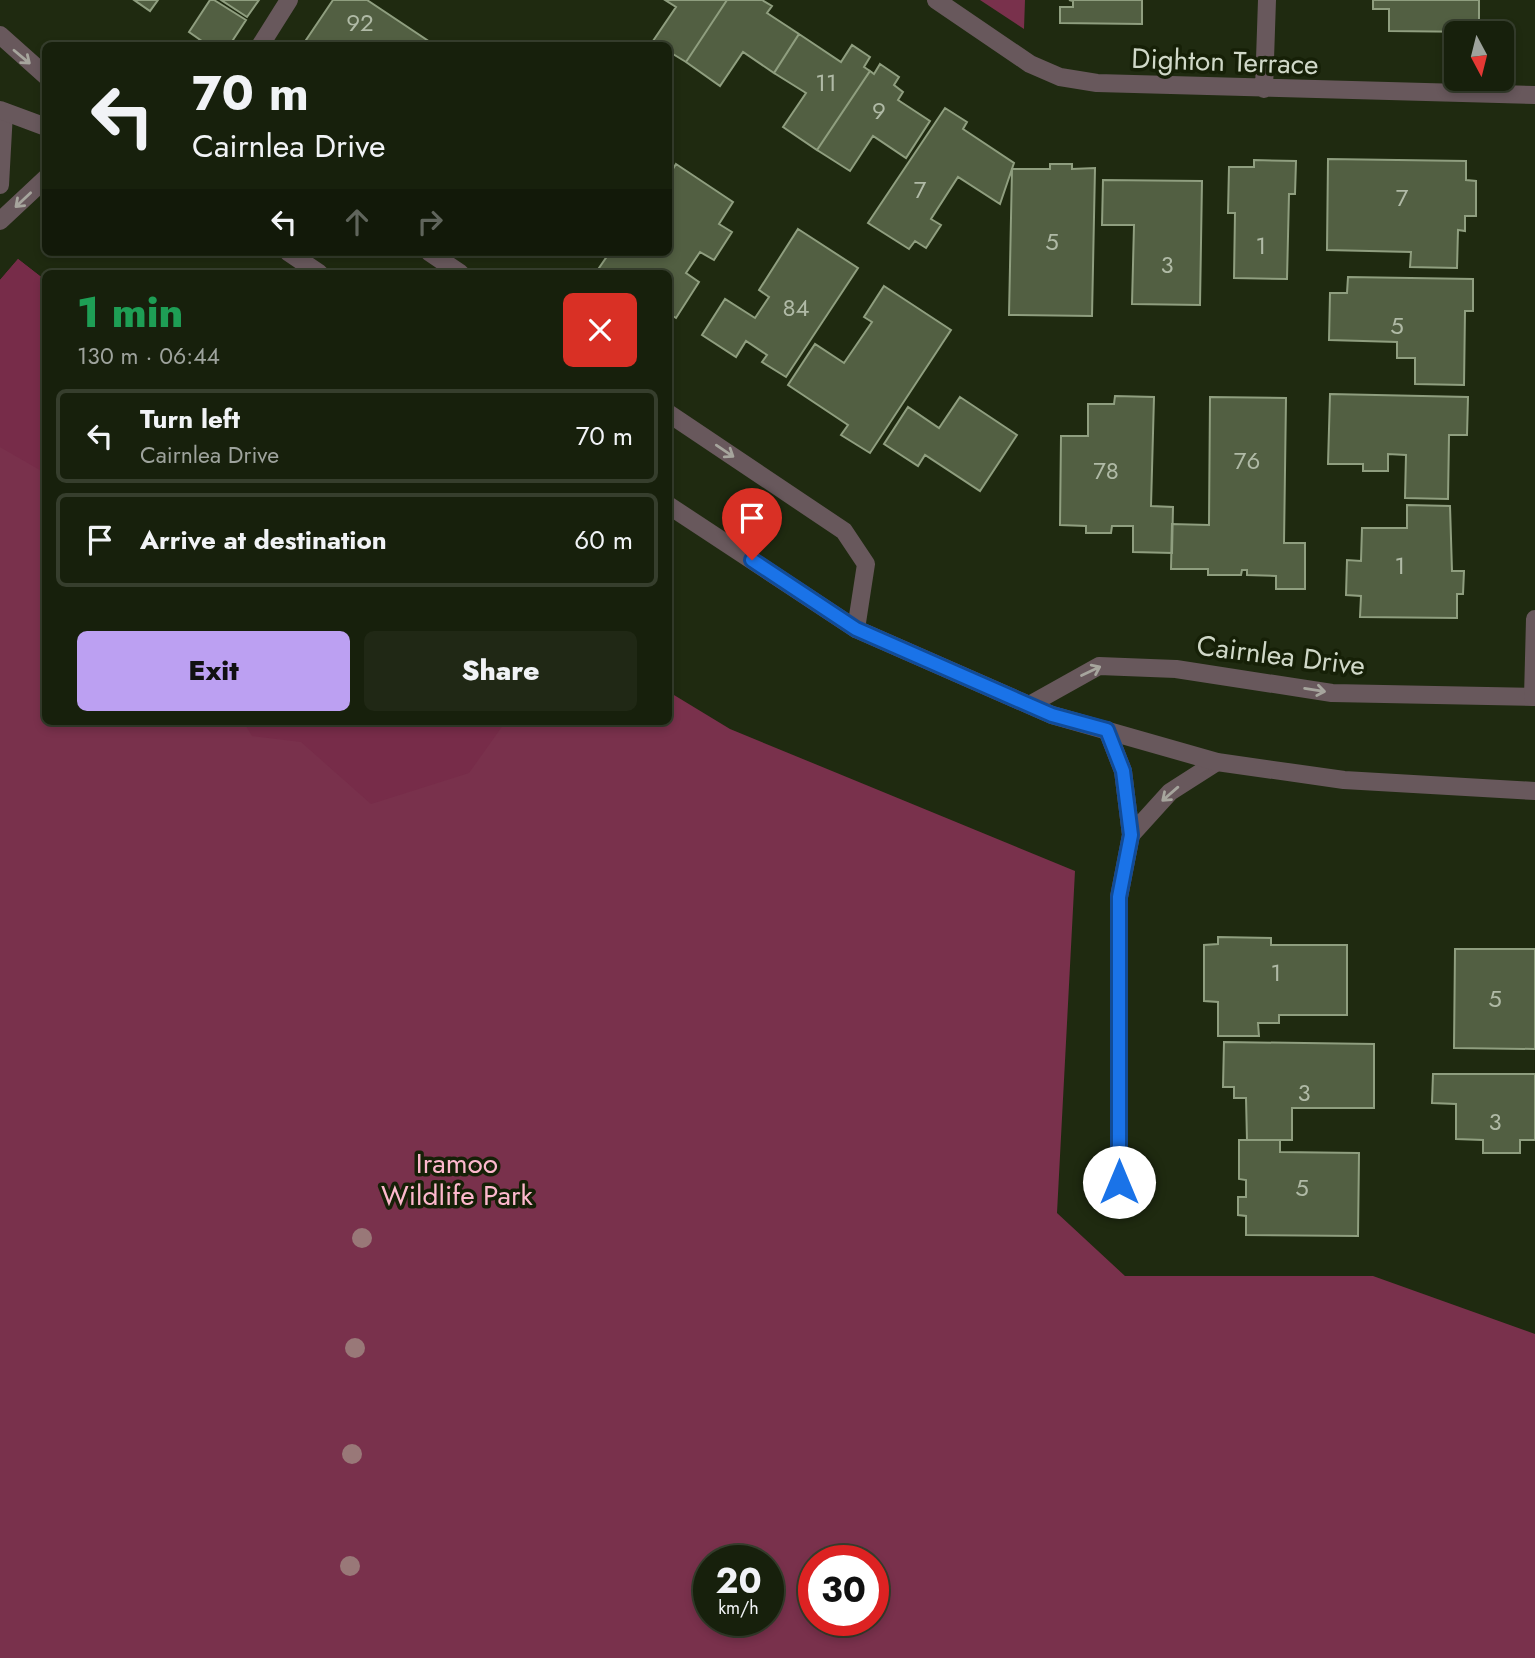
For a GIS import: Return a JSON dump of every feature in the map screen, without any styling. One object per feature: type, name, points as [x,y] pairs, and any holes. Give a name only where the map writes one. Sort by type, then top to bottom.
[{"type":"street","points":[[263,42],[289,0]]},
{"type":"street","name":"Dighton Terrace","points":[[936,0],[1030,64],[1060,77],[1097,83],[1535,94]]},
{"type":"street","points":[[1264,89],[1267,0]]},
{"type":"street","points":[[0,35],[42,72]]},
{"type":"street","points":[[0,185],[2,111],[42,126]]},
{"type":"street","points":[[0,221],[42,182]]},
{"type":"street","points":[[294,256],[315,270]]},
{"type":"street","points":[[435,256],[456,270]]},
{"type":"street","points":[[672,416],[844,531],[866,564],[856,629]]},
{"type":"street","points":[[672,508],[856,629],[1052,715],[1217,762],[1344,780],[1535,790]]},
{"type":"street","points":[[1534,697],[1535,619]]},
{"type":"street","name":"Cairnlea Drive","points":[[1031,704],[1099,666],[1177,669],[1332,692],[1534,697]]},
{"type":"street","points":[[1107,730],[1123,771],[1131,835],[1119,897],[1119,1182]]},
{"type":"street","points":[[1131,835],[1170,792],[1217,762]]},
{"type":"green space","points":[[980,0],[1025,0],[1024,29]]},
{"type":"green space","name":"Iramoo Wildlife Park","points":[[18,259],[42,278],[42,725],[672,725],[672,694],[730,729],[1075,871],[1057,1213],[1125,1276],[1373,1276],[1535,1334],[1535,1658],[0,1658],[0,280]]},
{"type":"shaded area","points":[[18,259],[42,278],[42,471],[0,447],[0,280]]},
{"type":"shaded area","points":[[245,725],[503,725],[469,773],[371,804],[301,742],[252,736]]},
{"type":"building","points":[[134,0],[158,0],[150,11]]},
{"type":"building","points":[[210,0],[246,20],[232,42],[203,42],[189,32]]},
{"type":"building","points":[[221,0],[259,0],[247,17]]},
{"type":"building","points":[[333,0],[367,0],[430,42],[305,42]]},
{"type":"building","points":[[665,0],[727,0],[686,62],[672,53],[672,42],[653,41],[676,7]]},
{"type":"building","points":[[727,0],[762,0],[772,6],[767,13],[799,34],[774,73],[743,52],[720,86],[686,62]]},
{"type":"building","points":[[1069,0],[1142,0],[1142,24],[1060,23],[1060,7],[1073,7],[1073,1]]},
{"type":"building","points":[[1373,0],[1479,0],[1479,21],[1444,21],[1444,32],[1389,31],[1389,9],[1373,9]]},
{"type":"building","points":[[799,34],[841,62],[852,45],[870,57],[864,67],[870,71],[817,150],[783,127],[806,93],[774,73]]},
{"type":"building","points":[[880,64],[899,77],[894,85],[903,92],[898,100],[930,121],[906,158],[873,136],[850,171],[817,150],[870,71],[874,74]]},
{"type":"building","points":[[945,108],[967,122],[963,129],[1014,163],[1000,204],[958,177],[931,219],[941,225],[926,248],[915,241],[909,249],[868,223]]},
{"type":"building","points":[[1328,159],[1466,161],[1466,180],[1476,181],[1476,216],[1465,216],[1465,231],[1458,230],[1457,268],[1410,267],[1411,252],[1327,250]]},
{"type":"building","points":[[1254,160],[1296,161],[1295,194],[1289,194],[1287,279],[1234,278],[1235,213],[1228,213],[1229,167],[1254,167]]},
{"type":"building","points":[[676,164],[733,202],[719,224],[732,232],[714,260],[700,252],[686,273],[699,282],[676,318],[672,316],[672,270],[599,268],[607,256],[672,256],[672,170]]},
{"type":"building","points":[[1050,164],[1072,164],[1072,169],[1095,168],[1092,316],[1009,315],[1012,169],[1050,169]]},
{"type":"building","points":[[1103,180],[1202,181],[1200,305],[1132,304],[1134,225],[1102,225]]},
{"type":"building","points":[[798,229],[858,268],[786,377],[762,362],[767,355],[746,341],[736,357],[702,335],[725,299],[755,318],[769,297],[759,290]]},
{"type":"building","points":[[1348,277],[1473,279],[1473,311],[1465,311],[1464,385],[1415,384],[1415,358],[1397,358],[1397,342],[1329,340],[1330,293],[1347,293]]},
{"type":"building","points":[[884,286],[951,330],[870,453],[841,435],[848,425],[788,385],[815,344],[844,363],[872,322],[864,317]]},
{"type":"building","points":[[1330,394],[1468,397],[1467,435],[1449,435],[1448,499],[1405,498],[1406,455],[1388,454],[1388,471],[1363,471],[1363,464],[1328,464]]},
{"type":"building","points":[[1115,396],[1154,397],[1151,506],[1173,507],[1172,553],[1133,552],[1133,526],[1112,526],[1111,533],[1086,533],[1086,526],[1060,525],[1061,436],[1088,436],[1088,404],[1114,404]]},
{"type":"building","points":[[960,397],[1017,435],[980,491],[925,455],[918,466],[884,444],[908,407],[939,428]]},
{"type":"building","points":[[1210,397],[1286,398],[1284,543],[1305,543],[1305,589],[1276,589],[1276,576],[1247,575],[1247,570],[1242,570],[1241,575],[1208,575],[1208,569],[1171,569],[1172,524],[1209,525]]},
{"type":"building","points":[[1407,505],[1450,506],[1452,571],[1464,571],[1463,594],[1457,594],[1457,618],[1360,617],[1361,596],[1346,595],[1347,560],[1361,561],[1362,528],[1407,528]]},
{"type":"building","points":[[1218,937],[1271,938],[1271,945],[1347,945],[1347,1015],[1279,1015],[1279,1023],[1258,1023],[1259,1036],[1218,1036],[1218,1002],[1204,1001],[1204,945],[1218,944]]},
{"type":"building","points":[[1455,949],[1535,949],[1535,1049],[1454,1048]]},
{"type":"building","points":[[1224,1042],[1374,1044],[1374,1108],[1292,1108],[1292,1140],[1247,1140],[1246,1098],[1234,1098],[1234,1087],[1223,1087]]},
{"type":"building","points":[[1433,1074],[1535,1074],[1535,1140],[1520,1140],[1520,1153],[1483,1153],[1483,1140],[1456,1139],[1456,1104],[1432,1103]]},
{"type":"building","points":[[1239,1140],[1280,1140],[1280,1152],[1359,1153],[1358,1236],[1246,1235],[1246,1216],[1238,1215],[1238,1197],[1246,1197],[1246,1180],[1239,1179]]},
{"type":"route","points":[[752,560],[856,629],[1052,715],[1107,730],[1123,771],[1131,835],[1119,897],[1119,1182]]}]
